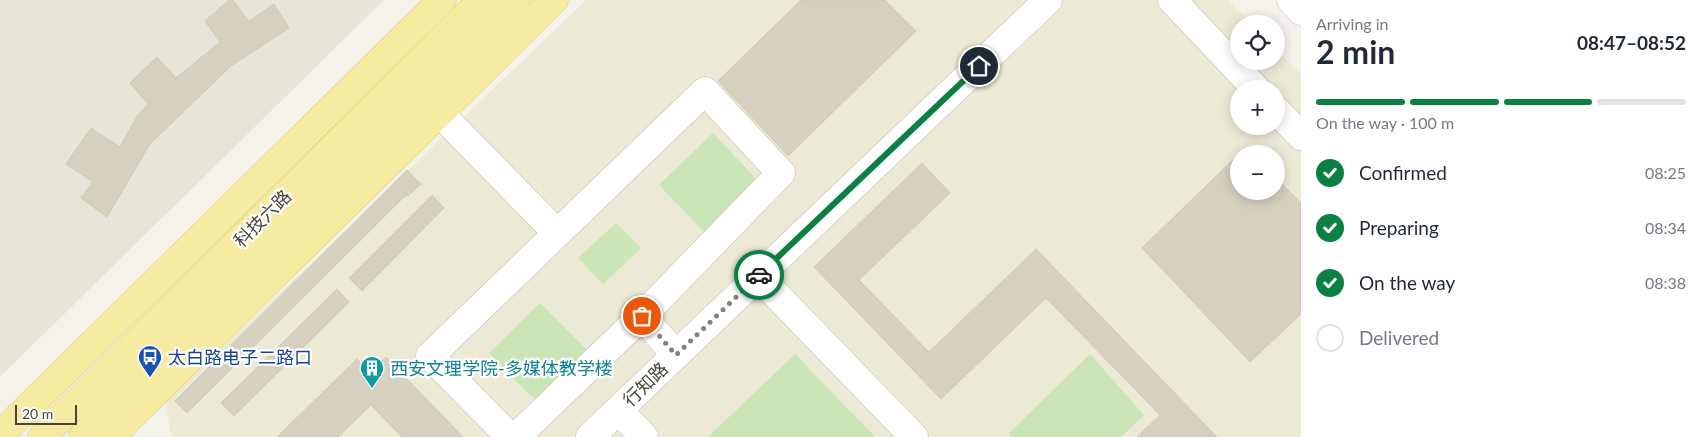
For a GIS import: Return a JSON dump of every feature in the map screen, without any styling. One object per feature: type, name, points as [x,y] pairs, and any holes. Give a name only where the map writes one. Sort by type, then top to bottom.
[{"type":"main road","points":[[0,435],[442,0]]},
{"type":"main road","name":"科技六路","points":[[84,437],[153,357],[411,86],[482,0]]},
{"type":"main road","name":"科技六路","points":[[42,437],[411,86],[516,0]]},
{"type":"main road","points":[[110,437],[554,0]]},
{"type":"street","name":"行知路","points":[[590,437],[1048,0]]},
{"type":"street","points":[[1172,0],[1248,80]]},
{"type":"street","points":[[1291,0],[1301,11]]},
{"type":"street","points":[[411,86],[557,233]]},
{"type":"street","points":[[510,437],[430,356],[705,91],[780,173],[642,316],[516,437]]},
{"type":"street","points":[[1285,119],[1301,136]]},
{"type":"street","points":[[758,276],[914,437]]},
{"type":"street","points":[[642,316],[676,355]]},
{"type":"street","points":[[618,410],[644,437]]},
{"type":"shaded area","points":[[0,0],[384,0],[0,377]]},
{"type":"shaded area","points":[[586,0],[1228,0],[1242,15],[1230,15],[1230,70],[1285,70],[1285,58],[1301,74],[1301,437],[171,437],[166,402]]},
{"type":"green space","points":[[713,133],[760,183],[706,234],[659,185]]},
{"type":"green space","points":[[616,223],[641,248],[603,284],[578,258]]},
{"type":"green space","points":[[540,303],[589,352],[537,402],[489,353]]},
{"type":"green space","points":[[795,354],[875,437],[708,437]]},
{"type":"green space","points":[[1090,354],[1144,415],[1121,437],[1013,437],[1009,433]]},
{"type":"building","points":[[229,0],[233,0],[249,21],[274,4],[289,28],[231,66],[150,144],[107,217],[81,198],[93,182],[66,164],[91,128],[120,147],[138,115],[148,104],[130,83],[157,57],[176,78],[220,42],[205,21]]},
{"type":"building","points":[[801,0],[885,0],[916,31],[788,156],[718,81]]},
{"type":"building","points":[[922,163],[950,193],[859,280],[929,352],[1036,249],[1217,437],[1137,437],[1160,415],[1046,298],[941,399],[814,267]]},
{"type":"building","points":[[1230,163],[1230,200],[1285,200],[1285,187],[1301,203],[1301,314],[1250,362],[1142,248]]},
{"type":"building","points":[[407,170],[421,184],[408,196],[406,195],[187,413],[175,401]]},
{"type":"building","points":[[432,195],[444,208],[362,291],[349,278]]},
{"type":"building","points":[[337,289],[349,302],[234,416],[221,403]]},
{"type":"building","name":"西安文理学院-多媒体教学楼","points":[[386,357],[463,437],[402,437],[371,405],[338,437],[277,437],[357,359],[370,372]]},
{"type":"way so far","points":[[642,316],[676,355],[759,275]]},
{"type":"place","name":"太白路电子二路口","points":[[150,378]]},
{"type":"place","name":"西安文理学院-多媒体教学楼","points":[[372,389]]},
{"type":"route","points":[[759,275],[979,66]]}]
